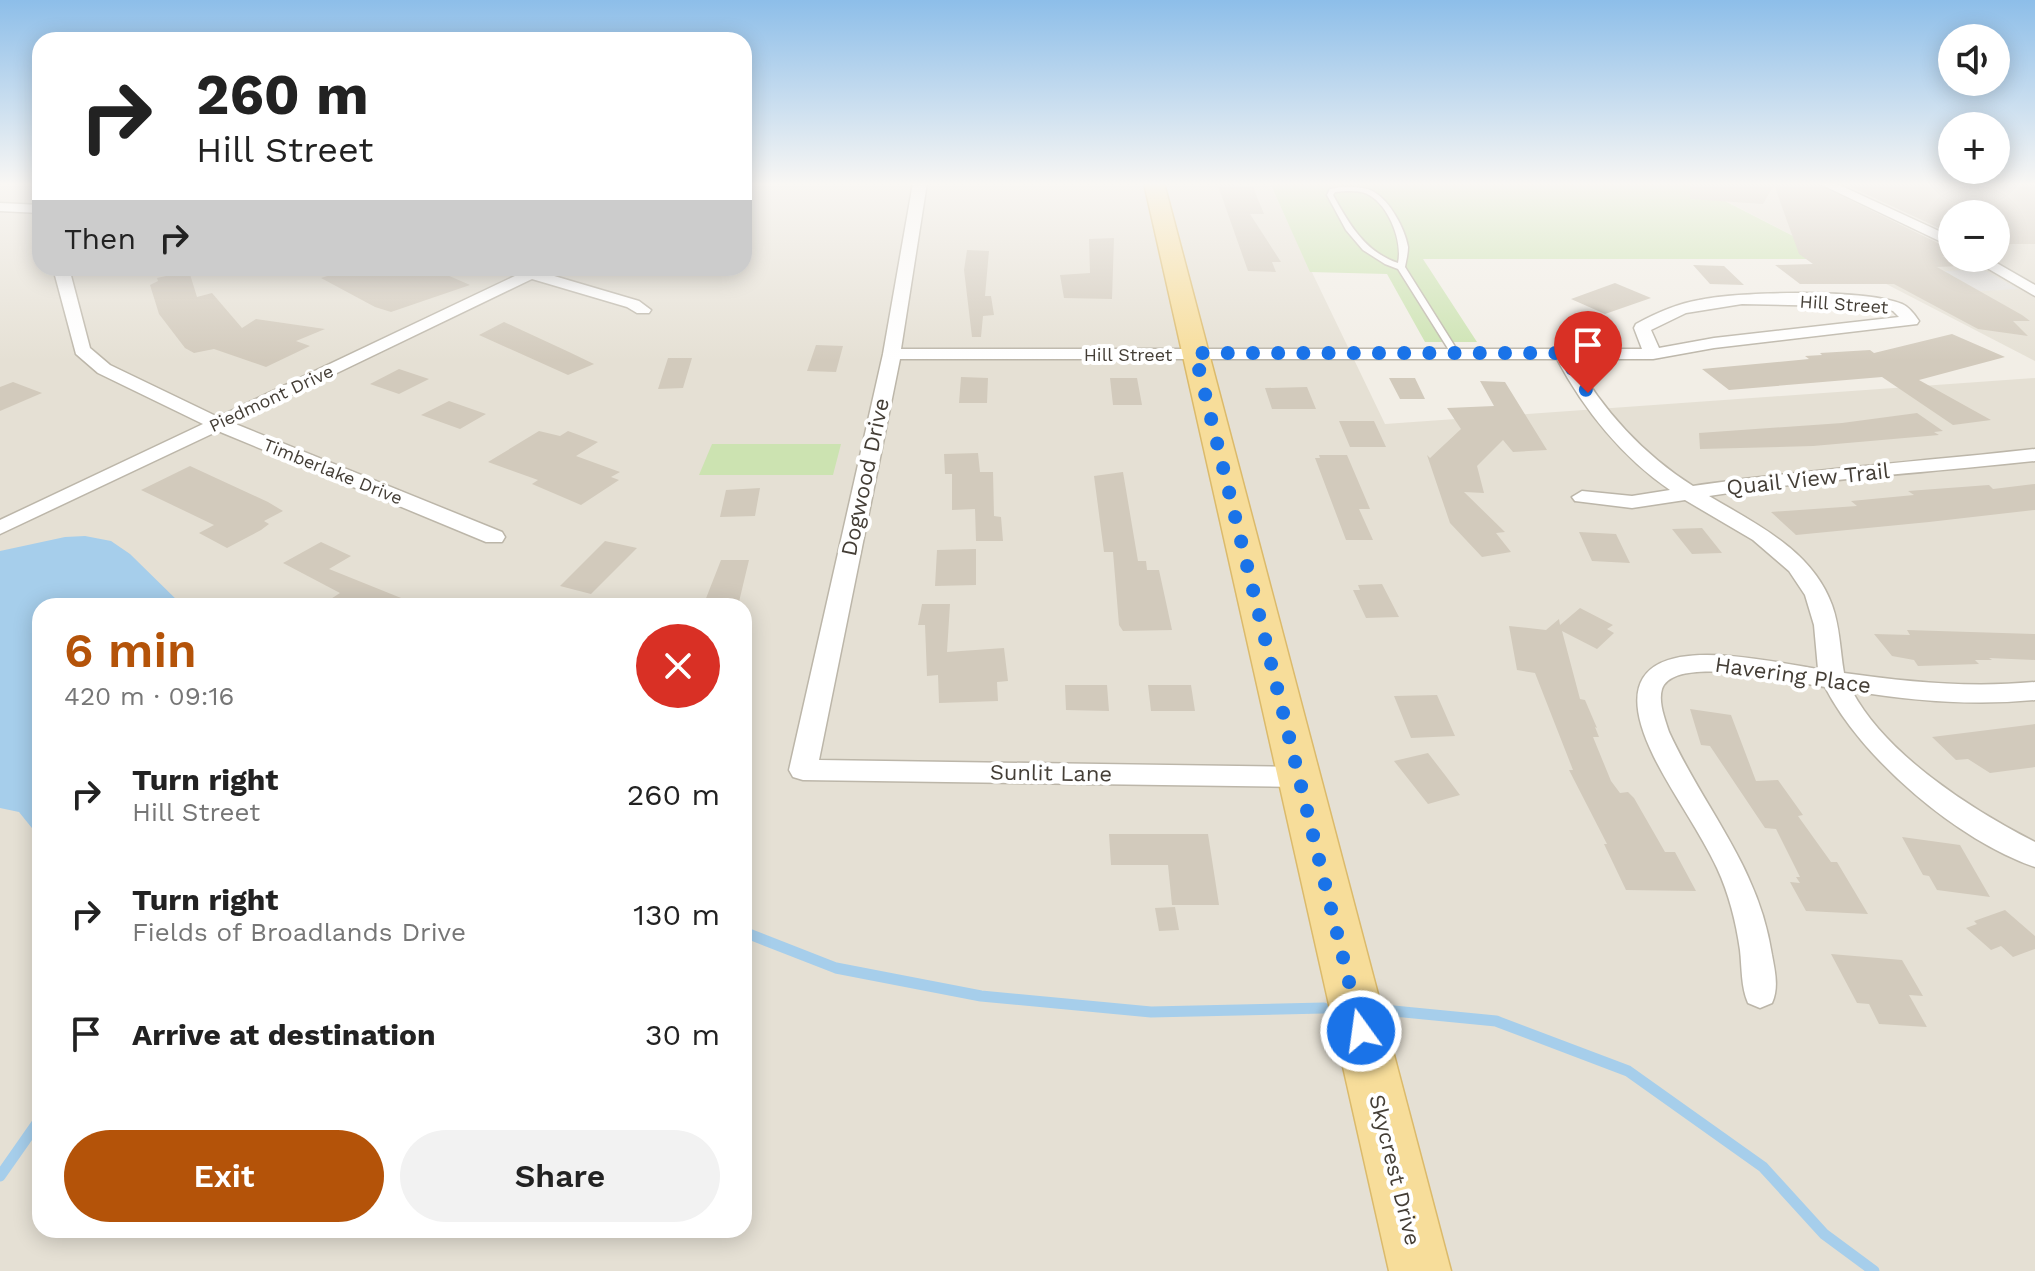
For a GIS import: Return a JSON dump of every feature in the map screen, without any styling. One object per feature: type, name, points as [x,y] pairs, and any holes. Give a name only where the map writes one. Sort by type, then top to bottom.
[{"type":"main road","name":"Skycrest Drive","points":[[1168,242],[1420,1271]]},
{"type":"street","name":"Dogwood Drive","points":[[803,770],[892,354],[910,242]]},
{"type":"street","points":[[2002,272],[2035,291]]},
{"type":"street","name":"Timberlake Drive","points":[[63,276],[82,350],[104,369],[216,423],[494,537]]},
{"type":"street","name":"Piedmont Drive","points":[[0,528],[525,276]]},
{"type":"street","points":[[551,276],[643,310]]},
{"type":"street","name":"Hill Street","points":[[892,354],[1653,354],[1714,343],[1911,321],[1899,308],[1875,302],[1806,299],[1708,301],[1665,312],[1642,328],[1653,354]]},
{"type":"street","points":[[1562,353],[1570,370],[1624,439],[1689,494],[1778,549],[1811,584],[1822,603],[1833,678],[1869,736],[1912,776],[2007,840],[2035,855]]},
{"type":"street","name":"Quail View Trail","points":[[1582,497],[1632,502],[1786,478],[1893,471],[2035,455]]},
{"type":"street","name":"Havering Place","points":[[1760,993],[1756,941],[1750,915],[1731,867],[1669,758],[1650,712],[1649,688],[1659,675],[1687,664],[1718,662],[1906,691],[1993,695],[2035,691]]},
{"type":"street","name":"Sunlit Lane","points":[[803,770],[1299,777]]},
{"type":"lane","points":[[1358,242],[1388,264],[1401,267]]},
{"type":"lane","points":[[1402,242],[1405,249],[1401,267],[1455,353]]},
{"type":"shaded area","points":[[0,242],[32,242],[32,276],[752,276],[752,242],[1298,242],[1385,424],[2035,378],[2035,1271],[0,1271]]},
{"type":"shaded area","points":[[1806,242],[1938,242],[1938,272],[2010,272],[2010,242],[2035,242],[2035,361]]},
{"type":"shaded area","points":[[1931,272],[1987,272],[2018,289],[1965,292]]},
{"type":"green space","points":[[1297,242],[1806,242],[1838,259],[1423,259],[1477,342],[1425,342],[1387,274],[1310,272]]},
{"type":"green space","points":[[712,444],[841,444],[833,475],[699,475]]},
{"type":"water","points":[[85,536],[111,541],[130,554],[175,598],[32,598],[32,828],[19,812],[0,808],[0,551],[65,537]]},
{"type":"building","points":[[1089,242],[1114,242],[1112,299],[1064,298],[1060,275],[1090,273]]},
{"type":"building","points":[[1238,242],[1268,242],[1281,262],[1272,262],[1276,272],[1248,271]]},
{"type":"building","points":[[1795,242],[1936,242],[1938,272],[1946,272],[2022,315],[2030,321],[2013,321],[2028,336],[1978,329],[1894,284],[1800,284],[1775,265],[1813,264],[1799,254]]},
{"type":"building","points":[[2010,242],[2035,242],[2010,244]]},
{"type":"building","points":[[967,250],[989,251],[985,296],[991,296],[994,315],[983,316],[981,337],[972,337],[964,270]]},
{"type":"building","points":[[1693,265],[1724,266],[1744,285],[1710,284]]},
{"type":"building","points":[[191,276],[197,297],[212,293],[242,328],[256,319],[325,329],[296,341],[310,346],[266,367],[214,349],[194,353],[185,348],[159,314],[150,285],[158,281],[157,278]]},
{"type":"building","points":[[449,276],[470,285],[391,312],[375,307],[321,278]]},
{"type":"building","points":[[1615,283],[1651,298],[1605,314],[1571,299]]},
{"type":"building","points":[[504,322],[594,364],[568,375],[479,335]]},
{"type":"building","points":[[1952,334],[2005,357],[1919,380],[1991,420],[1953,425],[1882,377],[1729,390],[1702,369],[1809,359],[1805,356],[1822,355],[1820,353],[1870,350],[1874,353]]},
{"type":"building","points":[[816,345],[843,346],[836,372],[807,371]]},
{"type":"building","points":[[668,358],[692,358],[683,388],[658,389]]},
{"type":"building","points":[[399,369],[429,379],[399,394],[370,384]]},
{"type":"building","points":[[961,377],[988,378],[987,403],[959,403]]},
{"type":"building","points":[[1110,378],[1137,378],[1142,405],[1113,405]]},
{"type":"building","points":[[1389,378],[1415,378],[1425,399],[1400,399]]},
{"type":"building","points":[[1480,381],[1505,382],[1547,450],[1513,452],[1503,440],[1477,466],[1484,493],[1464,492],[1505,532],[1496,533],[1511,552],[1482,557],[1450,523],[1427,455],[1430,458],[1461,429],[1447,408],[1494,406]]},
{"type":"building","points":[[13,382],[42,393],[0,411],[0,387]]},
{"type":"building","points":[[1307,387],[1316,409],[1272,409],[1265,388]]},
{"type":"building","points":[[449,401],[486,414],[460,429],[421,415]]},
{"type":"building","points":[[1917,413],[1943,431],[1934,432],[1939,435],[1813,446],[1700,449],[1699,433],[1842,423]]},
{"type":"building","points":[[1339,421],[1374,421],[1386,447],[1350,447]]},
{"type":"building","points":[[539,431],[560,436],[568,431],[598,442],[576,456],[620,472],[611,477],[619,480],[581,505],[532,484],[538,480],[488,462]]},
{"type":"building","points":[[978,453],[980,472],[993,472],[994,516],[1001,517],[1003,541],[976,541],[975,509],[952,510],[952,474],[945,474],[944,454]]},
{"type":"building","points":[[1319,455],[1347,455],[1370,509],[1359,509],[1373,540],[1346,540],[1315,458],[1320,458]]},
{"type":"building","points":[[190,466],[283,511],[264,521],[269,524],[261,530],[227,548],[199,533],[214,525],[141,490]]},
{"type":"building","points":[[1123,472],[1138,561],[1146,561],[1147,570],[1159,570],[1172,630],[1123,631],[1119,625],[1113,552],[1104,552],[1094,476]]},
{"type":"building","points":[[2035,484],[2035,510],[1929,522],[1796,535],[1771,512],[1857,506],[1851,501],[1914,495],[1908,491],[1989,485],[1993,489]]},
{"type":"building","points":[[760,488],[755,516],[720,517],[726,490]]},
{"type":"building","points":[[1702,528],[1722,553],[1692,554],[1672,529]]},
{"type":"building","points":[[1579,532],[1616,534],[1630,563],[1592,561]]},
{"type":"building","points":[[605,541],[637,548],[591,594],[560,586]]},
{"type":"building","points":[[321,542],[351,556],[329,569],[401,598],[332,598],[340,593],[283,563]]},
{"type":"building","points":[[976,549],[976,585],[935,586],[937,550]]},
{"type":"building","points":[[721,560],[749,560],[740,598],[706,598]]},
{"type":"building","points":[[1382,584],[1399,617],[1366,618],[1353,590],[1360,590],[1358,585]]},
{"type":"building","points":[[922,604],[950,604],[947,652],[1004,648],[1008,681],[997,682],[998,701],[939,703],[938,675],[927,676],[925,625],[918,625]]},
{"type":"building","points":[[1580,608],[1613,625],[1607,629],[1614,633],[1597,649],[1562,631],[1580,699],[1585,700],[1597,728],[1599,737],[1593,737],[1611,781],[1620,793],[1628,792],[1634,798],[1665,852],[1675,852],[1696,891],[1626,890],[1604,844],[1607,844],[1569,770],[1573,770],[1535,673],[1517,670],[1509,626],[1546,630],[1559,619],[1560,625]]},
{"type":"building","points":[[1907,630],[2035,634],[2035,660],[1989,658],[1992,660],[1975,660],[1979,664],[1918,666],[1914,660],[1892,656],[1874,634],[1910,635]]},
{"type":"building","points":[[1065,685],[1107,685],[1109,711],[1066,710]]},
{"type":"building","points":[[1148,685],[1191,685],[1195,711],[1151,711]]},
{"type":"building","points":[[1437,695],[1455,736],[1411,738],[1394,696]]},
{"type":"building","points":[[1690,709],[1731,715],[1756,781],[1778,780],[1803,815],[1798,816],[1831,862],[1837,862],[1868,914],[1806,911],[1790,882],[1800,883],[1796,877],[1800,877],[1776,829],[1765,828],[1710,746],[1701,745]]},
{"type":"building","points":[[2035,724],[2035,767],[1990,773],[1968,759],[1956,760],[1932,737]]},
{"type":"building","points":[[1428,753],[1460,795],[1428,804],[1394,761]]},
{"type":"building","points":[[1109,834],[1208,834],[1219,905],[1172,905],[1168,865],[1111,865]]},
{"type":"building","points":[[1902,837],[1960,845],[1990,897],[1937,890],[1929,876],[1923,875]]},
{"type":"building","points":[[1175,907],[1179,930],[1159,931],[1155,908]]},
{"type":"building","points":[[2005,910],[2035,936],[2035,949],[2013,957],[2001,946],[1991,950],[1966,928],[1977,924],[1974,921]]},
{"type":"building","points":[[1831,954],[1902,960],[1923,996],[1909,995],[1927,1027],[1879,1024],[1869,1004],[1857,1003]]},
{"type":"waterway","points":[[752,935],[836,968],[981,996],[1151,1012],[1324,1008]]},
{"type":"waterway","points":[[1373,1009],[1496,1021],[1628,1071],[1763,1167],[1824,1234],[1874,1271]]},
{"type":"waterway","points":[[0,1176],[32,1130]]},
{"type":"route","points":[[1361,1031],[1195,353],[1562,353],[1570,370],[1588,393]]}]
